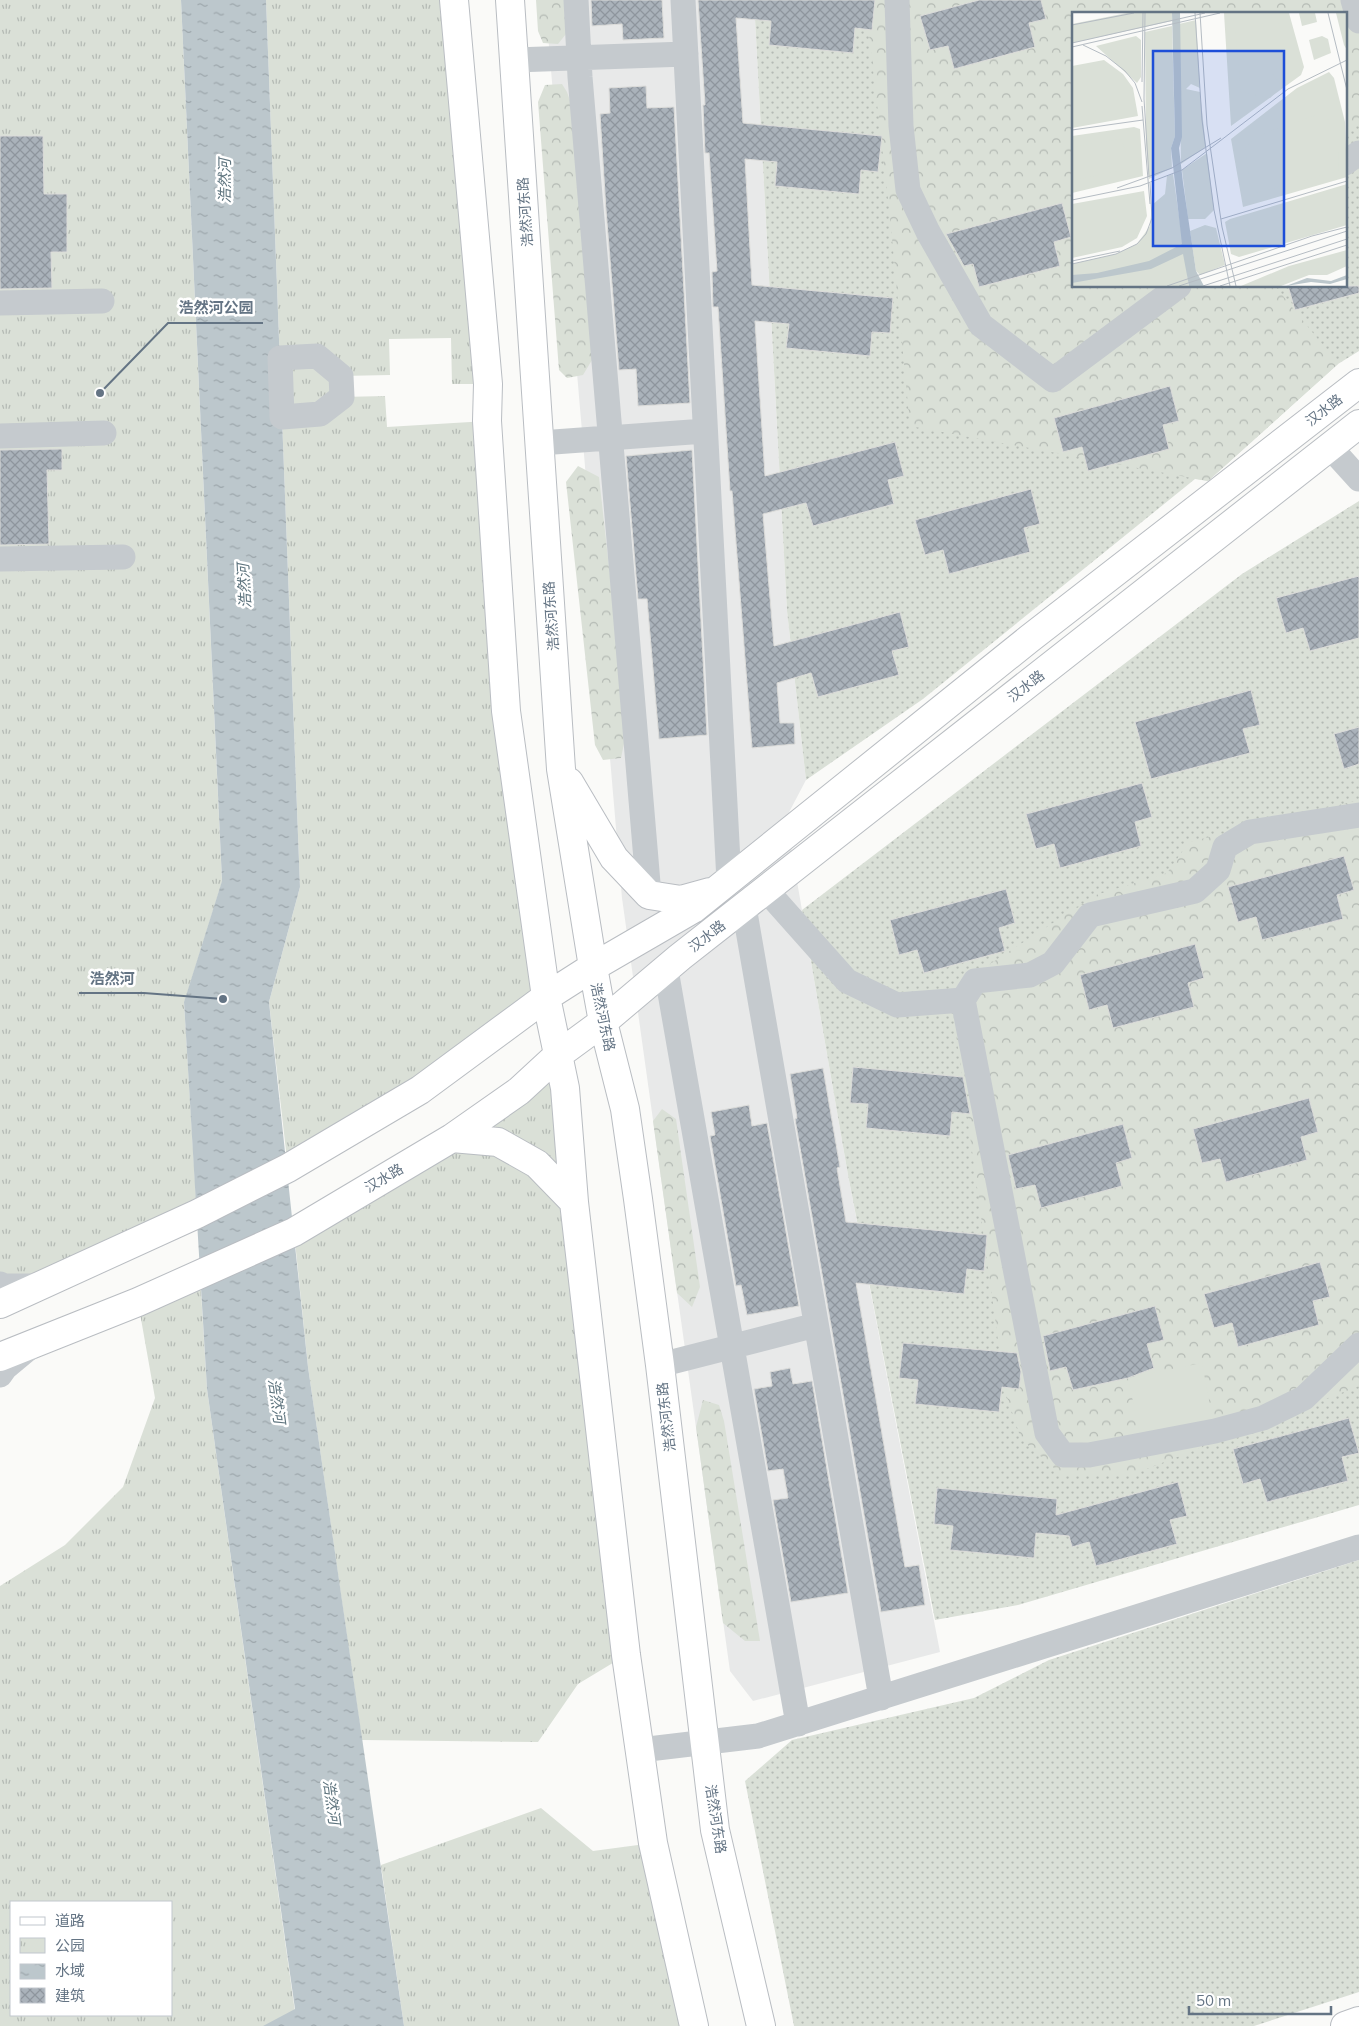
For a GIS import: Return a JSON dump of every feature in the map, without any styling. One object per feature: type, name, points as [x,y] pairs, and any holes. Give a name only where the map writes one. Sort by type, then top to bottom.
[{"type":"main road","points":[[454,0],[488,384],[487,421],[506,711],[546,997],[564,1088],[574,1202],[626,1655],[653,1843],[694,2026]]},
{"type":"main road","name":"浩然河东路","points":[[510,0],[561,769],[603,1022],[625,1109],[660,1365],[706,1742],[714,1830],[761,2026]]},
{"type":"main road","name":"汉水路","points":[[0,1304],[197,1214],[288,1168],[420,1090],[546,997],[593,967],[693,910],[1029,639],[1359,383]]},
{"type":"main road","name":"汉水路","points":[[0,1356],[138,1302],[294,1232],[441,1144],[519,1091],[558,1055],[603,1022],[744,907],[1359,424]]},
{"type":"main road","points":[[561,769],[614,858],[649,895],[681,900],[722,886]]},
{"type":"main road","points":[[441,1144],[498,1142],[537,1164],[574,1202]]},
{"type":"main road","points":[[1345,2026],[1359,2021]]},
{"type":"street","points":[[576,0],[579,58],[649,895]]},
{"type":"street","points":[[683,0],[705,431],[722,886]]},
{"type":"street","points":[[897,0],[901,126],[908,190],[928,232],[981,326],[1053,380],[1176,288]]},
{"type":"street","points":[[1353,0],[1359,21]]},
{"type":"street","points":[[515,60],[686,54]]},
{"type":"street","points":[[1346,162],[1359,153]]},
{"type":"street","points":[[0,303],[102,301]]},
{"type":"street","points":[[540,443],[705,431]]},
{"type":"street","points":[[0,436],[104,433]]},
{"type":"street","points":[[1330,447],[1359,479]]},
{"type":"street","points":[[0,559],[123,557]]},
{"type":"street","points":[[1359,815],[1250,832],[1225,847],[1218,870],[1195,891],[1090,914],[1053,963],[1030,975],[974,981],[963,1000],[1047,1432],[1063,1455],[1089,1455],[1215,1431],[1263,1418],[1304,1398],[1359,1345]]},
{"type":"street","points":[[766,890],[847,981],[897,1005],[963,1000]]},
{"type":"street","points":[[744,907],[881,1698]]},
{"type":"street","points":[[666,970],[798,1724]]},
{"type":"street","points":[[0,1284],[4,1286],[39,1286]]},
{"type":"street","points":[[660,1365],[816,1325]]},
{"type":"street","points":[[0,1375],[5,1368],[37,1342]]},
{"type":"street","points":[[640,1750],[758,1736],[1359,1547]]},
{"type":"shaded area","points":[[545,0],[754,0],[787,611],[806,780],[786,818],[848,1175],[940,1652],[753,1701],[730,1671],[622,898]]},
{"type":"green space","points":[[0,0],[181,0],[222,882],[184,1003],[197,1214],[0,1304]]},
{"type":"green space","points":[[266,0],[454,0],[488,384],[452,384],[451,338],[389,339],[390,375],[341,376],[342,397],[385,396],[387,427],[487,421],[546,997],[288,1168],[269,1002],[300,887]]},
{"type":"green space","points":[[536,0],[564,0],[566,34],[558,44],[543,43],[538,31]]},
{"type":"green space","points":[[754,0],[1359,0],[1359,351],[1338,364],[1208,481],[1195,479],[923,699],[806,780],[787,611]]},
{"type":"green space","points":[[865,0],[1359,0],[1359,122],[1346,131],[1346,12],[1072,12],[1072,288],[1277,288],[1338,364],[1208,481],[910,426],[889,207]]},
{"type":"green space","points":[[562,84],[574,112],[592,360],[583,375],[567,378],[559,370],[538,102],[545,85]]},
{"type":"green space","points":[[578,466],[599,477],[627,729],[621,758],[603,760],[595,745],[566,482]]},
{"type":"green space","points":[[1359,501],[1359,1505],[1018,1605],[935,1620],[848,1175],[802,910],[1242,574]]},
{"type":"green space","points":[[1359,800],[1359,1386],[1131,1475],[1063,1476],[1021,1439],[1005,1391],[950,990],[1096,895],[1167,873],[1189,842]]},
{"type":"green space","points":[[558,1055],[626,1655],[578,1684],[538,1742],[362,1740],[308,1367],[294,1232]]},
{"type":"green space","points":[[662,1109],[676,1119],[700,1287],[692,1307],[677,1293],[653,1121]]},
{"type":"green space","points":[[200,1275],[207,1389],[297,2026],[0,2026],[0,1586],[65,1545],[123,1487],[155,1398],[138,1302]]},
{"type":"green space","points":[[1202,1363],[1215,1431],[1142,1445],[1128,1378]]},
{"type":"green space","points":[[703,1400],[719,1405],[724,1421],[760,1641],[745,1641],[723,1623],[696,1427]]},
{"type":"green space","points":[[1359,1560],[1359,1992],[1254,2026],[794,2026],[745,1781],[792,1740],[974,1698],[1049,1660]]},
{"type":"green space","points":[[541,1808],[593,1851],[653,1843],[694,2026],[404,2026],[381,1865]]},
{"type":"water","points":[[181,0],[266,0],[300,887],[269,1002],[308,1367],[404,2026],[263,2026],[295,2009],[207,1389],[184,1002],[222,881]]},
{"type":"building","points":[[591,0],[662,0],[664,38],[623,40],[622,24],[592,26]]},
{"type":"building","points":[[698,0],[875,0],[872,30],[855,28],[853,53],[769,45],[771,21],[736,18],[743,123],[882,136],[878,172],[861,170],[859,194],[775,186],[777,162],[745,159],[752,285],[893,298],[890,333],[872,332],[870,356],[786,348],[789,324],[755,321],[765,476],[895,442],[904,476],[888,480],[894,504],[813,526],[806,503],[763,514],[774,646],[900,612],[909,647],[892,651],[899,675],[818,697],[811,673],[777,683],[780,723],[794,723],[795,744],[752,748],[732,491],[730,491],[718,307],[713,307],[712,272],[717,271],[709,153],[705,153],[703,105],[705,105]]},
{"type":"building","points":[[979,0],[1041,0],[1046,19],[1029,23],[1035,47],[954,69],[948,46],[930,50],[920,16]]},
{"type":"building","points":[[646,86],[647,108],[674,107],[690,403],[638,406],[636,369],[619,370],[600,114],[610,113],[609,88]]},
{"type":"building","points":[[0,136],[43,136],[44,194],[67,194],[67,252],[51,252],[52,288],[0,289]]},
{"type":"building","points":[[1062,203],[1071,237],[1054,242],[1060,266],[979,287],[973,264],[964,266],[946,234]]},
{"type":"building","points":[[1346,286],[1359,286],[1359,293],[1295,310],[1289,288],[1346,288]]},
{"type":"building","points":[[1170,386],[1179,421],[1163,425],[1169,449],[1088,471],[1082,447],[1063,452],[1054,418]]},
{"type":"building","points":[[62,449],[62,470],[47,470],[49,544],[0,545],[0,450]]},
{"type":"building","points":[[692,450],[707,735],[659,739],[647,599],[638,599],[626,456]]},
{"type":"building","points":[[1031,489],[1040,524],[1024,528],[1030,552],[949,574],[943,550],[925,555],[915,520]]},
{"type":"building","points":[[1359,576],[1359,638],[1310,651],[1303,628],[1286,633],[1276,598]]},
{"type":"building","points":[[1251,690],[1260,725],[1243,729],[1250,753],[1151,779],[1135,722]]},
{"type":"building","points":[[1359,727],[1359,764],[1344,769],[1334,734]]},
{"type":"building","points":[[1142,783],[1152,817],[1135,822],[1141,846],[1060,868],[1054,844],[1036,849],[1026,814]]},
{"type":"building","points":[[1344,856],[1354,890],[1337,895],[1343,919],[1262,940],[1256,917],[1238,922],[1228,887]]},
{"type":"building","points":[[1006,889],[1015,923],[999,928],[1005,951],[924,973],[917,950],[899,955],[890,920]]},
{"type":"building","points":[[1195,944],[1204,978],[1188,983],[1194,1007],[1113,1028],[1107,1005],[1089,1010],[1080,975]]},
{"type":"building","points":[[853,1067],[963,1077],[970,1114],[952,1112],[950,1136],[866,1128],[868,1104],[850,1103]]},
{"type":"building","points":[[823,1068],[840,1167],[837,1168],[846,1222],[987,1235],[984,1271],[967,1269],[964,1294],[856,1283],[905,1567],[919,1565],[925,1605],[881,1612],[795,1119],[797,1118],[790,1074]]},
{"type":"building","points":[[1309,1098],[1318,1132],[1301,1137],[1307,1160],[1226,1182],[1220,1159],[1202,1163],[1193,1129]]},
{"type":"building","points":[[749,1105],[752,1126],[767,1123],[799,1306],[747,1315],[741,1285],[736,1286],[710,1136],[715,1135],[711,1112]]},
{"type":"building","points":[[1123,1124],[1132,1158],[1116,1163],[1122,1186],[1041,1208],[1035,1185],[1016,1189],[1008,1155]]},
{"type":"building","points":[[1320,1262],[1330,1297],[1313,1301],[1319,1325],[1238,1347],[1232,1323],[1214,1328],[1204,1294]]},
{"type":"building","points":[[1155,1306],[1164,1340],[1147,1344],[1154,1368],[1128,1378],[1073,1390],[1066,1367],[1050,1371],[1043,1336]]},
{"type":"building","points":[[903,1343],[1017,1353],[1021,1372],[1019,1389],[1002,1387],[999,1412],[915,1404],[918,1380],[899,1378]]},
{"type":"building","points":[[790,1368],[793,1384],[812,1381],[848,1593],[791,1602],[773,1500],[788,1498],[783,1469],[768,1471],[754,1389],[772,1386],[770,1372]]},
{"type":"building","points":[[1349,1418],[1359,1453],[1342,1457],[1348,1481],[1267,1502],[1260,1479],[1243,1484],[1233,1449]]},
{"type":"building","points":[[1178,1482],[1187,1516],[1170,1520],[1177,1544],[1096,1566],[1089,1542],[1072,1547],[1069,1536],[1036,1533],[1034,1558],[950,1550],[953,1526],[934,1524],[937,1488],[1057,1499],[1056,1515]]},
{"type":"place","name":"浩然河公园","points":[[100,393]]},
{"type":"place","name":"浩然河","points":[[223,999]]}]
